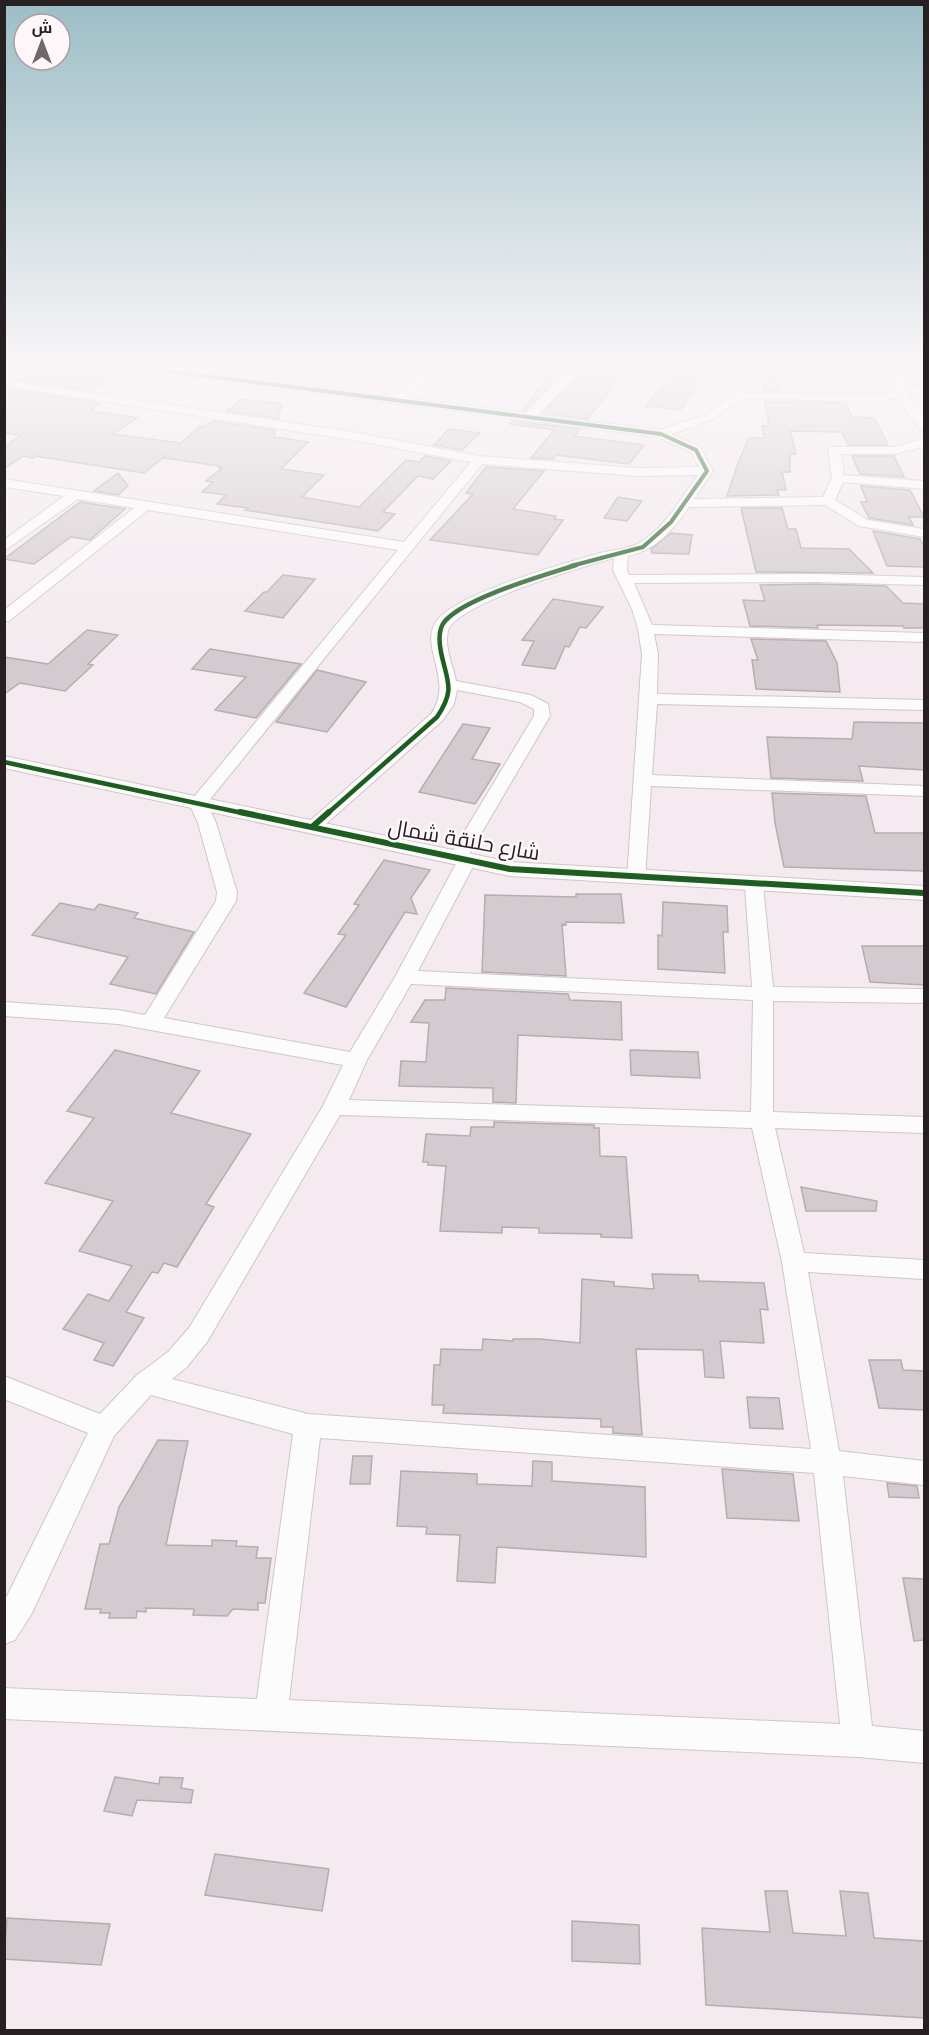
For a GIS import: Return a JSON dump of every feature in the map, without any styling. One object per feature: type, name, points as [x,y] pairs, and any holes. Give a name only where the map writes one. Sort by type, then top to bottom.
[{"type":"street","points":[[151,1022],[226,901],[226,892],[207,823],[198,803],[475,465]]},
{"type":"street","points":[[545,465],[638,472],[707,471]]},
{"type":"street","points":[[704,465],[707,471]]},
{"type":"street","points":[[828,501],[837,478],[836,465]]},
{"type":"street","points":[[312,827],[437,717],[447,701],[449,684],[438,639],[444,622],[462,607],[576,564],[621,551],[642,549],[668,526],[707,471]]},
{"type":"street","points":[[837,478],[924,485]]},
{"type":"street","points":[[4,483],[408,547]]},
{"type":"street","points":[[4,546],[74,495]]},
{"type":"street","points":[[683,503],[828,501],[864,523],[924,533]]},
{"type":"street","points":[[4,618],[144,506]]},
{"type":"street","points":[[621,551],[620,570],[646,630],[650,654],[636,879]]},
{"type":"street","points":[[624,579],[816,578],[924,581]]},
{"type":"street","points":[[646,630],[924,637]]},
{"type":"street","points":[[4,1630],[21,1603],[104,1428],[147,1383],[177,1360],[198,1335],[334,1107],[356,1060],[405,977],[462,860],[542,716],[542,707],[525,698],[449,684]]},
{"type":"street","points":[[649,699],[924,705]]},
{"type":"street","name":"شارع حلنقة شمال","points":[[4,762],[462,860],[520,870],[636,879],[924,893]]},
{"type":"street","points":[[643,780],[924,790]]},
{"type":"street","points":[[754,885],[764,994],[762,1121],[794,1262],[827,1462],[858,1741]]},
{"type":"street","points":[[405,977],[764,994],[924,996]]},
{"type":"street","points":[[4,1009],[118,1017],[356,1060]]},
{"type":"street","points":[[334,1107],[924,1125]]},
{"type":"street","points":[[794,1262],[924,1269]]},
{"type":"street","points":[[147,1383],[308,1426],[827,1462],[924,1473]]},
{"type":"street","points":[[4,1387],[104,1428]]},
{"type":"street","points":[[271,1714],[308,1426]]},
{"type":"street","points":[[4,1703],[858,1741],[924,1747]]},
{"type":"building","points":[[92,465],[154,465],[144,473]]},
{"type":"building","points":[[213,465],[285,465],[281,469],[324,475],[302,497],[359,507],[401,465],[447,465],[433,479],[418,476],[383,512],[395,514],[378,531],[217,504],[226,495],[202,492],[213,482],[206,481],[222,468],[219,468],[220,466]]},
{"type":"building","points":[[737,465],[790,465],[790,472],[782,472],[786,490],[777,490],[779,495],[727,496]]},
{"type":"building","points":[[856,465],[898,465],[904,477],[860,474]]},
{"type":"building","points":[[486,467],[544,471],[513,509],[556,516],[554,519],[563,520],[538,555],[430,540],[473,494],[466,493]]},
{"type":"building","points":[[118,473],[128,486],[118,495],[94,491]]},
{"type":"building","points":[[861,486],[910,490],[924,517],[909,517],[913,525],[869,518],[861,502],[867,502]]},
{"type":"building","points":[[618,497],[642,501],[627,521],[604,518]]},
{"type":"building","points":[[80,502],[125,509],[90,540],[71,537],[34,564],[4,559]]},
{"type":"building","points":[[741,508],[782,508],[788,529],[796,529],[801,548],[849,549],[873,573],[756,572]]},
{"type":"building","points":[[873,531],[920,539],[924,547],[924,567],[887,566]]},
{"type":"building","points":[[671,533],[692,535],[689,554],[652,553],[651,549]]},
{"type":"building","points":[[283,575],[315,579],[283,618],[245,611],[264,592],[267,592]]},
{"type":"building","points":[[760,585],[886,586],[903,603],[924,604],[924,628],[750,626],[743,600],[765,601]]},
{"type":"building","points":[[553,599],[603,607],[586,628],[580,627],[569,647],[565,646],[555,669],[522,665],[534,641],[522,640]]},
{"type":"building","points":[[87,630],[118,635],[88,664],[93,665],[65,691],[20,683],[4,694],[4,657],[48,664]]},
{"type":"building","points":[[751,639],[826,641],[837,663],[840,692],[756,689],[752,660],[758,660]]},
{"type":"building","points":[[210,649],[301,664],[256,718],[215,710],[246,677],[192,669]]},
{"type":"building","points":[[317,670],[366,682],[327,732],[276,722]]},
{"type":"building","points":[[854,722],[924,723],[924,770],[859,766],[863,781],[771,778],[767,737],[852,739]]},
{"type":"building","points":[[463,724],[490,728],[472,759],[500,764],[475,804],[419,792]]},
{"type":"building","points":[[772,793],[866,796],[875,833],[924,833],[924,871],[784,867],[775,823]]},
{"type":"building","points":[[384,860],[430,870],[411,898],[417,914],[405,912],[346,1007],[304,993],[346,935],[338,934],[359,905],[354,904]]},
{"type":"building","points":[[576,894],[621,894],[624,923],[566,922],[566,925],[562,924],[566,976],[482,972],[485,895],[576,897]]},
{"type":"building","points":[[663,902],[727,906],[728,932],[723,932],[725,973],[658,969],[658,935],[662,936]]},
{"type":"building","points":[[60,903],[94,910],[99,904],[138,913],[134,918],[194,932],[156,994],[110,984],[128,957],[32,935]]},
{"type":"building","points":[[862,946],[924,946],[924,985],[870,982]]},
{"type":"building","points":[[446,988],[568,994],[570,1000],[621,1002],[622,1040],[518,1035],[516,1103],[493,1102],[493,1088],[399,1086],[401,1061],[426,1062],[429,1023],[411,1022],[425,1000],[445,1000]]},
{"type":"building","points":[[115,1050],[200,1071],[171,1113],[251,1134],[206,1204],[214,1207],[177,1267],[164,1263],[158,1273],[152,1272],[126,1312],[144,1318],[113,1366],[94,1360],[104,1343],[63,1329],[88,1294],[109,1301],[132,1266],[79,1251],[113,1201],[45,1183],[94,1118],[67,1111]]},
{"type":"building","points":[[630,1050],[698,1052],[700,1078],[631,1075]]},
{"type":"building","points":[[494,1122],[594,1125],[594,1128],[599,1128],[600,1156],[626,1157],[632,1238],[601,1237],[601,1234],[539,1233],[539,1228],[502,1227],[502,1233],[440,1231],[446,1166],[428,1165],[428,1162],[423,1162],[426,1134],[470,1136],[471,1127],[494,1127]]},
{"type":"building","points":[[801,1187],[877,1201],[876,1211],[806,1211]]},
{"type":"building","points":[[652,1274],[698,1275],[699,1281],[764,1283],[768,1310],[760,1309],[764,1343],[720,1341],[724,1378],[705,1377],[703,1350],[636,1349],[642,1435],[613,1433],[613,1427],[601,1427],[601,1419],[443,1413],[444,1405],[432,1405],[434,1365],[440,1365],[441,1349],[482,1350],[483,1339],[513,1341],[513,1339],[540,1339],[580,1343],[582,1279],[614,1282],[614,1286],[654,1289]]},
{"type":"building","points":[[869,1360],[901,1360],[903,1370],[924,1371],[924,1410],[879,1408]]},
{"type":"building","points":[[747,1397],[779,1398],[783,1429],[750,1428]]},
{"type":"building","points":[[158,1440],[188,1441],[166,1545],[212,1546],[212,1540],[237,1541],[236,1546],[258,1547],[256,1558],[271,1558],[265,1603],[258,1603],[258,1610],[233,1609],[227,1616],[193,1615],[194,1609],[146,1608],[146,1612],[137,1611],[136,1618],[109,1618],[110,1613],[100,1613],[101,1609],[85,1609],[100,1544],[109,1544],[119,1507]]},
{"type":"building","points":[[353,1456],[372,1456],[370,1484],[350,1484]]},
{"type":"building","points":[[533,1461],[552,1462],[552,1481],[645,1487],[646,1557],[497,1547],[495,1583],[457,1581],[460,1535],[426,1534],[427,1527],[397,1526],[401,1471],[477,1474],[477,1484],[532,1486]]},
{"type":"building","points":[[722,1469],[793,1474],[799,1521],[727,1518]]},
{"type":"building","points":[[887,1483],[917,1486],[919,1498],[889,1497]]},
{"type":"building","points":[[903,1578],[924,1579],[924,1640],[914,1641]]},
{"type":"building","points":[[115,1777],[159,1784],[160,1777],[183,1778],[181,1788],[193,1790],[191,1803],[137,1800],[132,1816],[104,1811]]},
{"type":"building","points":[[215,1854],[329,1869],[322,1911],[205,1895]]},
{"type":"building","points":[[765,1891],[787,1891],[793,1933],[846,1936],[840,1891],[868,1893],[874,1938],[924,1941],[924,2018],[706,2005],[702,1928],[770,1932]]},
{"type":"building","points":[[7,1918],[110,1924],[101,1965],[4,1959]]},
{"type":"building","points":[[572,1921],[639,1925],[640,1964],[572,1961]]},
{"type":"cycle path","points":[[312,827],[437,717],[445,706],[449,692],[439,641],[444,622],[454,613],[472,604],[546,574],[643,547],[671,522],[707,471],[704,465]]},
{"type":"cycle path","points":[[4,762],[510,869],[924,893]]}]
